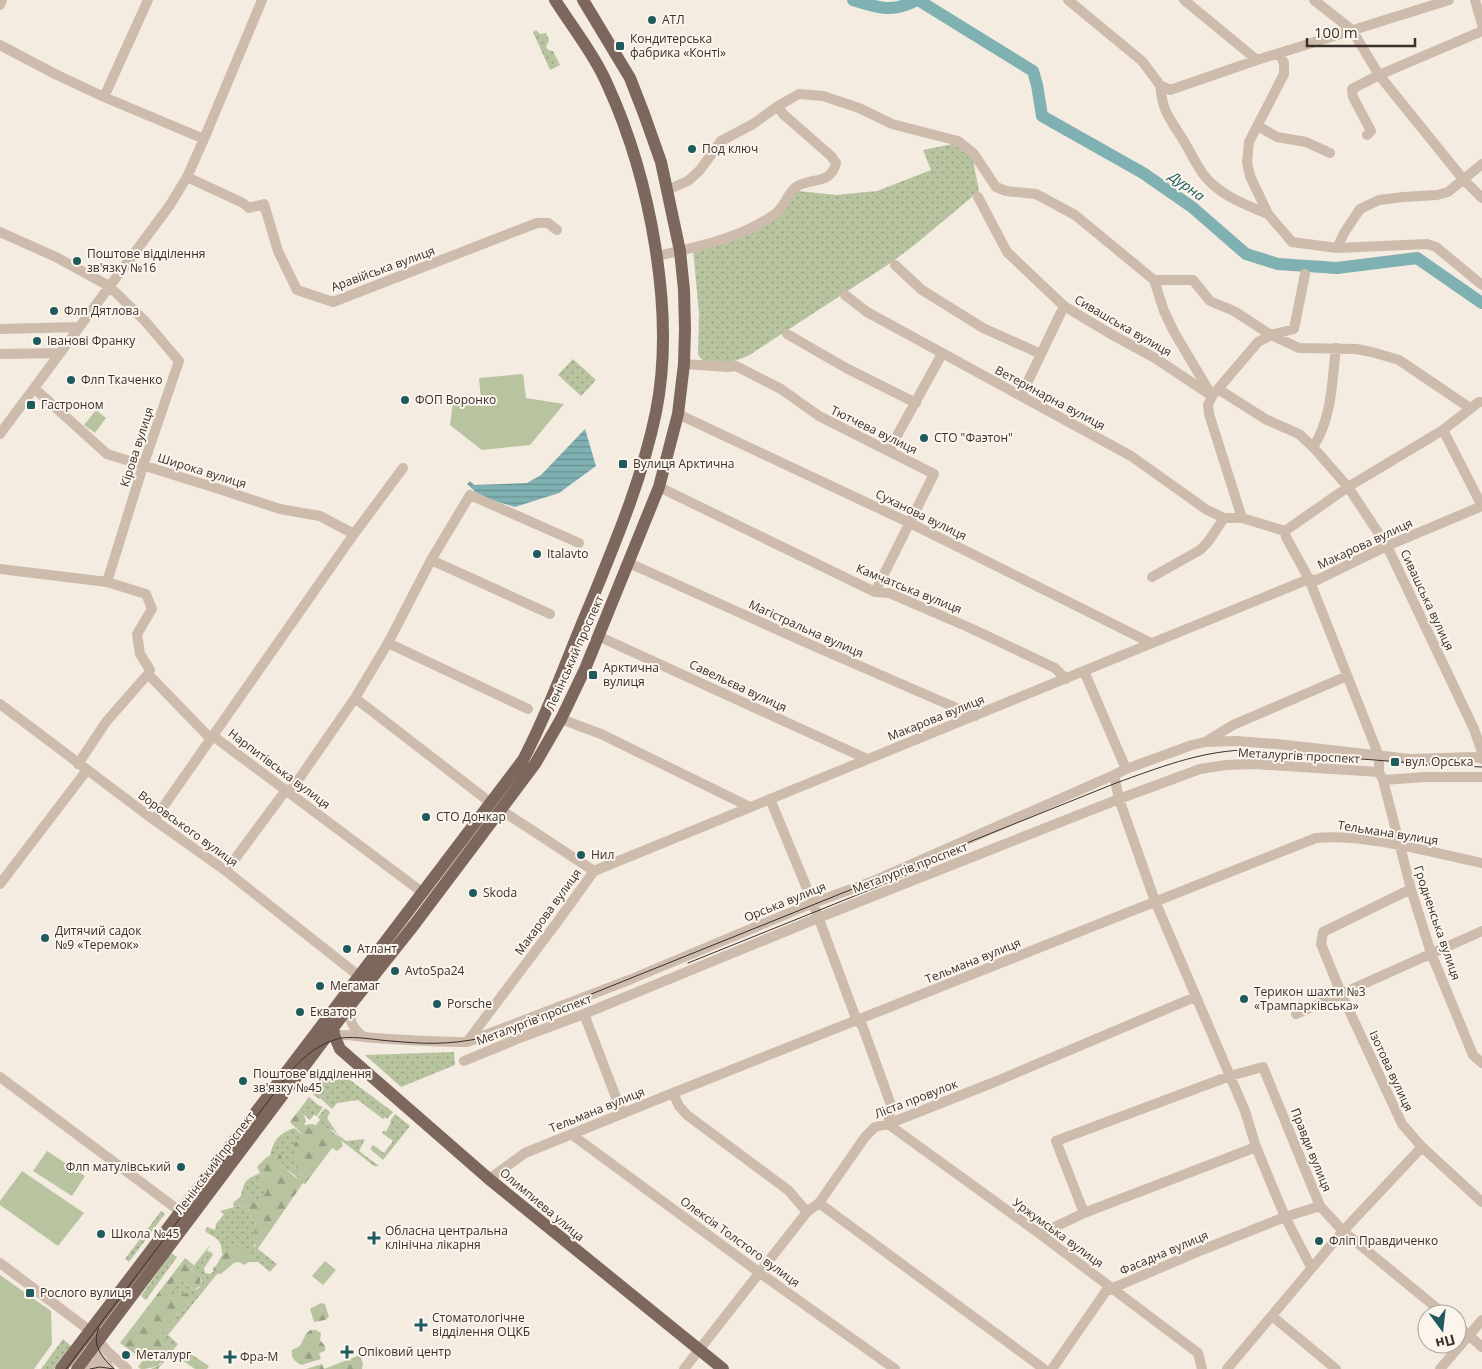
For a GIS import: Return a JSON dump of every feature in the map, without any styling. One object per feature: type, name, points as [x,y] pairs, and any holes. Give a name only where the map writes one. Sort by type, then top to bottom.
[{"type":"main road","name":"Ленінський проспект","points":[[185,1215],[293,1062],[419,919],[496,806],[532,742],[617,539],[642,470],[657,410],[662,362],[662,299],[657,256],[639,169],[622,121],[605,80],[555,0]]},
{"type":"main road","name":"Ленінський проспект","points":[[346,1002],[359,976],[422,892],[534,764],[561,719],[585,669],[659,487],[678,414],[684,364],[684,300],[680,250],[661,162],[630,78],[582,0]]},
{"type":"main road","points":[[623,524],[626,530],[634,534],[642,528]]},
{"type":"main road","points":[[617,539],[624,535],[633,539],[631,557]]},
{"type":"main road","points":[[346,1002],[340,1025],[333,1034],[341,1043],[347,1056]]},
{"type":"main road","name":"Ленінський проспект","points":[[61,1369],[90,1336],[185,1215],[333,1034]]},
{"type":"main road","points":[[309,1062],[330,1052],[347,1056]]},
{"type":"main road","name":"Олимпиева улица","points":[[347,1056],[489,1179],[723,1369]]},
{"type":"main road","name":"Ленінський проспект","points":[[78,1369],[90,1336]]},
{"type":"street","points":[[0,5],[2,0]]},
{"type":"street","points":[[104,97],[148,0]]},
{"type":"street","points":[[0,434],[170,205],[187,177],[262,0]]},
{"type":"street","points":[[1068,0],[1142,61],[1160,85],[1170,90],[1279,53],[1449,0]]},
{"type":"street","points":[[1184,0],[1258,60]]},
{"type":"street","points":[[1314,0],[1352,30],[1379,75],[1463,179],[1482,198]]},
{"type":"street","points":[[1478,5],[1482,24]]},
{"type":"street","points":[[1367,135],[1370,131],[1353,98],[1352,89],[1379,75],[1482,31]]},
{"type":"street","points":[[0,45],[104,97],[204,139]]},
{"type":"street","points":[[1279,53],[1284,63],[1284,74],[1249,142],[1247,162],[1250,176],[1268,214],[1292,242],[1338,248],[1427,244],[1436,247],[1482,285]]},
{"type":"street","points":[[1160,85],[1166,116],[1182,138],[1203,175],[1223,193],[1268,214]]},
{"type":"street","points":[[667,190],[688,181],[700,170],[721,141],[753,124],[778,106],[799,94],[823,96],[859,108],[892,124],[958,141],[974,154],[996,187],[1006,191],[1036,194],[1075,215],[1154,280],[1193,280],[1210,301],[1234,311],[1271,335],[1299,348],[1356,349],[1399,360],[1470,408]]},
{"type":"street","points":[[657,256],[747,231],[777,213],[796,187],[828,177],[834,171],[836,163],[831,156],[783,114],[778,106]]},
{"type":"street","points":[[1258,126],[1277,137],[1306,142],[1330,154]]},
{"type":"street","points":[[1338,248],[1344,233],[1360,208],[1379,200],[1437,195],[1448,192],[1482,164]]},
{"type":"street","name":"Аравійська вулиця","points":[[187,177],[243,203],[249,208],[264,204],[278,251],[297,290],[333,302],[537,223],[548,223],[557,230]]},
{"type":"street","name":"Сивашська вулиця","points":[[978,197],[1007,252],[1064,306],[1215,393],[1299,434],[1314,447],[1348,487],[1387,546],[1474,729],[1482,752]]},
{"type":"street","points":[[0,232],[56,257],[109,286]]},
{"type":"street","points":[[895,265],[922,290],[982,328],[1041,354]]},
{"type":"street","points":[[1242,518],[1209,414],[1208,405],[1215,393],[1258,342],[1271,335],[1294,329],[1305,274]]},
{"type":"street","name":"Сивашська вулиця","points":[[1154,280],[1164,311],[1174,332],[1215,393]]},
{"type":"street","name":"Кірова вулиця","points":[[107,582],[143,466],[179,361],[145,321],[109,286]]},
{"type":"street","name":"Ветеринарна вулиця","points":[[845,295],[867,312],[1131,456],[1207,510],[1224,518],[1242,518],[1285,532]]},
{"type":"street","points":[[1020,396],[1064,306]]},
{"type":"street","points":[[0,329],[79,327]]},
{"type":"street","points":[[786,334],[846,368],[916,403]]},
{"type":"street","points":[[1314,447],[1321,435],[1327,414],[1336,348]]},
{"type":"street","points":[[0,354],[60,354]]},
{"type":"street","points":[[889,450],[942,354]]},
{"type":"street","name":"Тютчева вулиця","points":[[684,364],[736,366],[781,389],[818,416],[934,474],[875,592]]},
{"type":"street","name":"Широка вулиця","points":[[34,388],[107,454],[280,510],[320,516],[354,534]]},
{"type":"street","points":[[1379,756],[1336,643],[1309,579],[1286,538],[1285,532],[1348,487],[1443,430],[1470,408],[1482,402]]},
{"type":"street","name":"Суханова вулиця","points":[[678,414],[910,523],[1151,643]]},
{"type":"street","points":[[1443,430],[1482,506]]},
{"type":"street","points":[[154,820],[354,534],[403,468]]},
{"type":"street","name":"Камчатська вулиця","points":[[659,487],[875,592],[889,593],[968,626],[1056,668],[1066,679]]},
{"type":"street","points":[[226,871],[286,790],[292,789],[355,698],[388,642],[430,560],[470,495],[579,542]]},
{"type":"street","name":"Макарова вулиця","points":[[467,1042],[594,871],[1309,579],[1317,580],[1387,546],[1482,506]]},
{"type":"street","points":[[1152,577],[1200,550],[1208,542],[1224,518]]},
{"type":"street","name":"Магістральна вулиця","points":[[631,557],[816,647],[975,716]]},
{"type":"street","points":[[430,560],[550,614]]},
{"type":"street","points":[[0,569],[107,582],[146,594],[152,609],[137,634],[140,654],[150,670],[148,674],[106,722],[83,767],[0,883]]},
{"type":"street","name":"Савельєва вулиця","points":[[598,636],[867,760]]},
{"type":"street","points":[[388,642],[528,709]]},
{"type":"street","points":[[1084,671],[1126,769]]},
{"type":"street","name":"Нарпитівська вулиця","points":[[148,674],[208,736],[213,736],[422,892]]},
{"type":"street","name":"Орська вулиця","points":[[1205,742],[1233,725],[1347,676]]},
{"type":"street","points":[[355,698],[496,806],[594,871]]},
{"type":"street","name":"Воровського вулиця","points":[[0,704],[154,820],[226,871],[359,976]]},
{"type":"street","points":[[561,719],[601,734],[750,807]]},
{"type":"street","name":"Орська вулиця","points":[[333,1034],[467,1042],[629,980],[813,903],[871,882],[1114,776],[1126,769],[1192,744],[1235,742],[1277,744],[1410,759],[1475,757],[1482,759]]},
{"type":"street","name":"Гродненська вулиця","points":[[1379,756],[1381,776],[1399,846],[1431,953],[1473,1055],[1482,1063]]},
{"type":"street","name":"Металургів проспект","points":[[464,1061],[818,918],[1119,799],[1200,770],[1226,765],[1254,764],[1381,776],[1482,777]]},
{"type":"street","points":[[1114,776],[1119,799],[1155,901],[1245,1111],[1256,1147],[1285,1217],[1312,1267]]},
{"type":"street","points":[[770,799],[813,903],[857,1021],[862,1025],[891,1105],[888,1124]]},
{"type":"street","name":"Тельмана вулиця","points":[[489,1179],[525,1153],[571,1134],[1316,838],[1361,839],[1482,863]]},
{"type":"street","name":"Ізотова вулиця","points":[[1411,890],[1323,932],[1321,944],[1341,994],[1402,1124],[1422,1147],[1482,1202]]},
{"type":"street","points":[[1296,1014],[1482,931]]},
{"type":"street","name":"Ліста провулок","points":[[684,1369],[807,1212],[819,1203],[865,1137],[875,1127],[888,1124],[997,1081],[1195,997]]},
{"type":"street","points":[[346,1002],[351,1022],[356,1032],[364,1037]]},
{"type":"street","points":[[584,1014],[622,1113]]},
{"type":"street","points":[[293,1062],[306,1048],[333,1034]]},
{"type":"street","name":"Правди вулиця","points":[[1230,1076],[1263,1067],[1320,1206],[1343,1231],[1432,1304]]},
{"type":"street","points":[[1084,1213],[1056,1141],[1230,1076]]},
{"type":"street","points":[[0,1077],[185,1215]]},
{"type":"street","points":[[673,1093],[679,1106],[687,1115],[788,1190],[807,1212]]},
{"type":"street","name":"Уржумська вулиця","points":[[888,1124],[1198,1352],[1202,1369]]},
{"type":"street","name":"Олексія Толстого вулиця","points":[[571,1134],[760,1273],[896,1369]]},
{"type":"street","points":[[1040,1234],[1084,1213],[1256,1147]]},
{"type":"street","points":[[1227,1369],[1343,1231],[1422,1147]]},
{"type":"street","points":[[819,1203],[1044,1369]]},
{"type":"street","name":"Фасадна вулиця","points":[[1052,1369],[1106,1291],[1285,1217],[1320,1206]]},
{"type":"street","points":[[0,1263],[90,1336],[126,1369]]},
{"type":"street","points":[[1272,1316],[1336,1369]]},
{"type":"street","points":[[1440,1369],[1482,1320]]},
{"type":"street","points":[[1469,1335],[1482,1347]]},
{"type":"street","points":[[90,1336],[107,1366]]},
{"type":"street","points":[[78,1369],[94,1364],[115,1365],[126,1369]]},
{"type":"green space","points":[[536,30],[540,34],[546,33],[549,40],[546,47],[548,50],[553,51],[560,65],[550,70],[533,32]]},
{"type":"green space","points":[[958,143],[972,155],[979,191],[917,243],[892,262],[748,356],[729,363],[704,362],[698,355],[699,313],[693,249],[749,233],[798,191],[836,195],[877,191],[931,170],[923,150]]},
{"type":"green space","points":[[573,359],[596,380],[581,396],[558,375]]},
{"type":"green space","points":[[523,374],[526,398],[564,404],[530,445],[482,450],[450,425],[453,402],[481,400],[479,378]]},
{"type":"green space","points":[[96,410],[106,418],[95,433],[84,425]]},
{"type":"green space","points":[[454,1052],[455,1065],[401,1087],[365,1055]]},
{"type":"green space","points":[[337,1072],[393,1112],[387,1119],[385,1117],[383,1119],[358,1100],[337,1103],[332,1109],[311,1093],[325,1077]]},
{"type":"green space","points":[[309,1097],[323,1107],[317,1116],[314,1115],[310,1120],[299,1110]]},
{"type":"green space","points":[[325,1108],[330,1112],[327,1118],[338,1135],[346,1141],[365,1139],[359,1151],[379,1166],[374,1166],[342,1141],[334,1131],[316,1125],[320,1120],[318,1117]]},
{"type":"green space","points":[[299,1110],[304,1115],[306,1121],[304,1125],[312,1124],[328,1128],[341,1139],[343,1146],[337,1151],[332,1148],[305,1184],[303,1183],[257,1250],[253,1241],[256,1224],[251,1217],[249,1209],[241,1205],[234,1207],[233,1203],[241,1196],[247,1196],[256,1205],[268,1188],[258,1185],[263,1179],[257,1167],[269,1156],[279,1153],[282,1160],[280,1167],[299,1179],[301,1174],[294,1161],[294,1143],[303,1139],[304,1136],[290,1122]]},
{"type":"green space","points":[[395,1114],[410,1126],[383,1160],[370,1149],[373,1145],[384,1153],[393,1141],[382,1133],[384,1130],[386,1132]]},
{"type":"green space","points":[[294,1128],[304,1136],[299,1179],[291,1172],[280,1167],[270,1156],[273,1145],[278,1138]]},
{"type":"green space","points":[[47,1151],[85,1176],[72,1196],[33,1171]]},
{"type":"green space","points":[[22,1171],[84,1213],[58,1246],[0,1205],[0,1201]]},
{"type":"green space","points":[[260,1173],[263,1179],[259,1185],[269,1188],[256,1206],[241,1196],[246,1182],[251,1177]]},
{"type":"green space","points":[[241,1205],[249,1209],[251,1217],[256,1224],[254,1246],[277,1264],[270,1272],[258,1262],[249,1262],[250,1255],[240,1253],[239,1250],[225,1250],[222,1254],[219,1241],[205,1231],[207,1227],[215,1230],[216,1224],[224,1214],[220,1211]]},
{"type":"green space","points":[[161,1211],[165,1214],[129,1262],[125,1259]]},
{"type":"green space","points":[[211,1244],[207,1251],[213,1255],[204,1268],[205,1273],[210,1274],[213,1272],[213,1268],[217,1274],[168,1335],[178,1344],[158,1369],[151,1369],[161,1364],[169,1349],[161,1340],[162,1332],[172,1327],[178,1312],[186,1308],[192,1299],[182,1294],[174,1299],[169,1297],[174,1280],[179,1279],[194,1290],[199,1288],[202,1282],[200,1277],[191,1269]]},
{"type":"green space","points":[[230,1245],[238,1246],[240,1252],[244,1251],[250,1255],[249,1262],[243,1265],[240,1262],[234,1263],[221,1274],[217,1274],[213,1268],[225,1250],[230,1250]]},
{"type":"green space","points":[[171,1253],[177,1257],[146,1300],[141,1296]]},
{"type":"green space","points":[[185,1258],[194,1265],[191,1269],[200,1277],[201,1285],[194,1290],[179,1279],[174,1280],[169,1297],[174,1299],[188,1293],[192,1299],[186,1308],[178,1312],[172,1327],[162,1332],[161,1340],[169,1349],[166,1358],[151,1368],[141,1369],[138,1367],[143,1360],[120,1343]]},
{"type":"green space","points":[[325,1261],[336,1270],[323,1285],[312,1276]]},
{"type":"green space","points":[[0,1275],[51,1311],[52,1344],[34,1369],[0,1369]]},
{"type":"green space","points":[[321,1303],[325,1304],[329,1317],[325,1320],[314,1322],[310,1309]]},
{"type":"green space","points":[[310,1330],[316,1330],[321,1333],[320,1340],[325,1346],[325,1351],[319,1353],[321,1359],[301,1365],[294,1359],[292,1350],[300,1346]]},
{"type":"green space","points":[[63,1339],[71,1346],[54,1369],[41,1369]]},
{"type":"green space","points":[[185,1350],[209,1366],[207,1369],[195,1369],[179,1358]]},
{"type":"green space","points":[[360,1355],[363,1364],[362,1369],[324,1369]]},
{"type":"green space","points":[[322,1364],[324,1369],[306,1369]]},
{"type":"water","points":[[585,429],[596,466],[559,493],[515,507],[481,497],[467,484],[470,481],[474,485],[527,483],[541,475]]},
{"type":"waterway","name":"Дурна","points":[[853,0],[885,8],[900,7],[917,0]]},
{"type":"waterway","name":"Дурна","points":[[918,0],[1033,71],[1042,116],[1143,173],[1192,207],[1246,254],[1278,264],[1337,268],[1417,258],[1482,303]]},
{"type":"tram line","points":[[66,1369],[291,1071],[307,1055],[333,1040],[359,1038],[447,1043],[482,1038],[1116,783],[1194,757],[1243,750],[1482,767]]},
{"type":"tram line","points":[[688,963],[924,868]]},
{"type":"tram line","points":[[99,1328],[96,1340],[97,1345],[105,1360],[114,1369]]},
{"type":"tram line","points":[[90,1369],[100,1367],[114,1369]]},
{"type":"place","name":"АТЛ","points":[[652,20]]},
{"type":"place","name":"Кондитерська фабрика «Конті»","points":[[620,46]]},
{"type":"place","name":"Под ключ","points":[[692,149]]},
{"type":"place","name":"Поштове відділення зв'язку №16","points":[[77,261]]},
{"type":"place","name":"Флп Дятлова","points":[[54,311]]},
{"type":"place","name":"Іванові Франку","points":[[37,341]]},
{"type":"place","name":"Флп Ткаченко","points":[[71,380]]},
{"type":"place","name":"ФОП Воронко","points":[[405,400]]},
{"type":"place","name":"Гастроном","points":[[31,405]]},
{"type":"place","name":"СТО \"Фаэтон\"","points":[[924,438]]},
{"type":"place","name":"Вулиця Арктична","points":[[623,464]]},
{"type":"place","name":"Italavto","points":[[537,554]]},
{"type":"place","name":"Арктична вулиця","points":[[593,675]]},
{"type":"place","name":"вул. Орська","points":[[1395,762]]},
{"type":"place","name":"СТО Донкар","points":[[426,817]]},
{"type":"place","name":"Нил","points":[[581,855]]},
{"type":"place","name":"Skoda","points":[[473,893]]},
{"type":"place","name":"Дитячий садок №9 «Теремок»","points":[[45,938]]},
{"type":"place","name":"Атлант","points":[[347,949]]},
{"type":"place","name":"AvtoSpa24","points":[[395,971]]},
{"type":"place","name":"Мегамаг","points":[[320,986]]},
{"type":"place","name":"Терикон шахти №3 «Трампарківська»","points":[[1244,999]]},
{"type":"place","name":"Porsche","points":[[437,1004]]},
{"type":"place","name":"Екватор","points":[[300,1012]]},
{"type":"place","name":"Поштове відділення зв'язку №45","points":[[243,1081]]},
{"type":"place","name":"Флп матулівський","points":[[181,1167]]},
{"type":"place","name":"Школа №45","points":[[101,1234]]},
{"type":"place","name":"Обласна центральна клінічна лікарня","points":[[374,1238]]},
{"type":"place","name":"Фліп Правдиченко","points":[[1319,1241]]},
{"type":"place","name":"Рослого вулиця","points":[[30,1293]]},
{"type":"place","name":"Стоматологічне відділення ОЦКБ","points":[[421,1325]]},
{"type":"place","name":"Опіковий центр","points":[[347,1352]]},
{"type":"place","name":"Металург","points":[[126,1355]]},
{"type":"place","name":"Фра-М","points":[[230,1357]]}]
